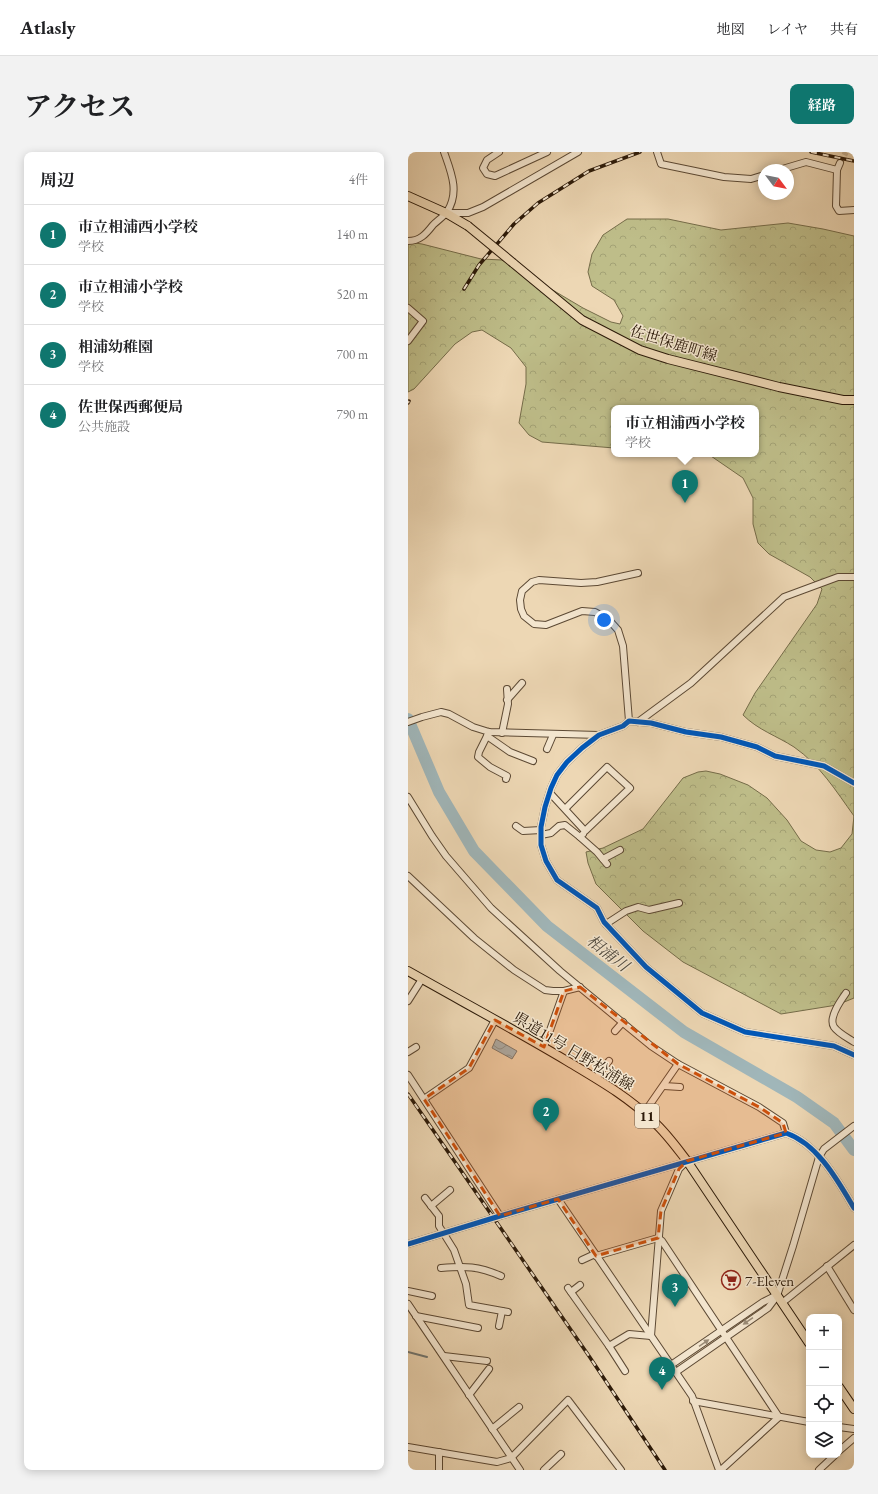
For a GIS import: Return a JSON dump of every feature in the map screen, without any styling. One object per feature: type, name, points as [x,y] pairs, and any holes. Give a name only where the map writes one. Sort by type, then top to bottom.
[{"type":"main road","name":"佐世保鹿町線","points":[[408,196],[446,213],[468,226],[582,320],[640,350],[668,359],[779,387],[843,400],[854,400]]},
{"type":"main road","name":"県道11号 日野松浦線","points":[[408,971],[544,1047],[596,1078],[644,1113],[672,1141],[687,1161],[776,1296],[806,1339]]},
{"type":"main road","points":[[842,1391],[854,1408]]},
{"type":"street","points":[[408,241],[414,241],[423,237],[446,213],[452,202],[454,188],[453,177],[444,152]]},
{"type":"street","points":[[499,152],[488,160],[483,168],[487,174],[495,176],[547,152]]},
{"type":"street","points":[[446,213],[468,213],[483,207],[578,152]]},
{"type":"street","points":[[658,154],[660,164],[724,177],[751,179],[758,177]]},
{"type":"street","points":[[794,166],[806,162],[837,170]]},
{"type":"street","points":[[840,163],[837,170],[836,206],[839,211],[854,210]]},
{"type":"street","points":[[408,308],[423,321],[408,341]]},
{"type":"street","points":[[629,721],[623,646],[618,630],[609,620],[595,612],[582,611],[546,625],[534,624],[524,616],[521,609],[520,600],[522,591],[532,582],[539,580],[581,583],[597,582],[638,573]]},
{"type":"street","points":[[638,722],[691,683],[784,597],[838,577],[854,577]]},
{"type":"street","points":[[508,700],[522,683]]},
{"type":"street","points":[[502,733],[508,700],[507,689]]},
{"type":"street","points":[[408,722],[441,712],[449,714],[488,734],[510,752],[533,761]]},
{"type":"street","points":[[846,993],[836,1008],[832,1023],[834,1028],[854,1043],[853,1055],[834,1046],[745,1032],[702,1013],[646,967],[606,924],[597,908],[557,880],[546,861],[541,845],[541,832],[545,807],[550,793],[557,775],[567,762],[599,735],[623,726],[629,721],[651,723],[686,732],[721,737],[757,747],[775,756],[824,766],[854,783]]},
{"type":"street","points":[[488,734],[599,735]]},
{"type":"street","points":[[488,734],[478,757],[490,767],[507,776],[506,779]]},
{"type":"street","points":[[547,749],[552,734]]},
{"type":"street","points":[[565,809],[607,767],[630,788],[580,837]]},
{"type":"street","points":[[550,793],[585,831]]},
{"type":"street","points":[[408,797],[446,856],[491,908],[580,987],[651,1046],[678,1064],[759,1107],[783,1122],[786,1133]]},
{"type":"street","points":[[516,826],[524,834],[541,832],[551,833],[559,826],[565,825],[597,852],[605,861],[620,850]]},
{"type":"street","points":[[408,876],[474,938],[514,970],[545,990],[564,991],[580,987]]},
{"type":"street","points":[[606,924],[626,911],[638,907],[649,910],[679,903]]},
{"type":"street","points":[[408,1001],[422,979]]},
{"type":"street","points":[[544,1047],[564,991]]},
{"type":"street","points":[[424,1100],[469,1068],[495,1020]]},
{"type":"street","points":[[615,1031],[623,1022]]},
{"type":"street","points":[[408,1052],[416,1047]]},
{"type":"street","points":[[596,1078],[609,1061]]},
{"type":"street","points":[[644,1113],[678,1064]]},
{"type":"street","points":[[408,1075],[500,1216]]},
{"type":"street","points":[[664,1086],[680,1087]]},
{"type":"street","points":[[671,1365],[768,1308],[776,1296],[793,1246],[819,1156],[824,1149],[854,1126]]},
{"type":"street","points":[[408,1244],[786,1133],[795,1136],[819,1156],[832,1171],[854,1208]]},
{"type":"street","points":[[651,1336],[661,1211],[679,1169],[687,1161]]},
{"type":"street","points":[[431,1206],[450,1190]]},
{"type":"street","points":[[425,1198],[439,1216],[439,1226],[454,1250],[466,1284],[469,1305],[508,1312]]},
{"type":"street","points":[[558,1199],[692,1396],[720,1470],[779,1417]]},
{"type":"street","points":[[582,1260],[658,1238]]},
{"type":"street","points":[[658,1238],[662,1241],[779,1417]]},
{"type":"street","points":[[782,1303],[854,1245]]},
{"type":"street","points":[[441,1268],[460,1266],[484,1269],[499,1277]]},
{"type":"street","points":[[827,1266],[854,1310]]},
{"type":"street","points":[[580,1285],[569,1290],[610,1346],[625,1371]]},
{"type":"street","points":[[408,1291],[432,1296]]},
{"type":"street","points":[[408,1304],[520,1470]]},
{"type":"street","points":[[499,1326],[502,1311]]},
{"type":"street","points":[[416,1316],[478,1328]]},
{"type":"street","points":[[610,1346],[629,1334],[651,1336]]},
{"type":"street","points":[[676,1372],[724,1334]]},
{"type":"street","points":[[444,1356],[487,1361]]},
{"type":"street","points":[[470,1395],[489,1368]]},
{"type":"street","points":[[408,1447],[497,1462],[511,1458],[568,1400],[620,1470]]},
{"type":"street","points":[[693,1402],[719,1405],[806,1422]]},
{"type":"street","points":[[492,1429],[519,1407]]},
{"type":"street","points":[[842,1427],[854,1429]]},
{"type":"street","points":[[842,1448],[854,1438]]},
{"type":"street","points":[[439,1470],[440,1452]]},
{"type":"street","points":[[544,1470],[562,1454]]},
{"type":"street","points":[[818,1470],[832,1458]]},
{"type":"highlighted area","points":[[580,987],[678,1064],[759,1107],[783,1123],[786,1133],[687,1161],[679,1169],[661,1211],[658,1238],[596,1256],[558,1199],[500,1216],[424,1099],[469,1068],[495,1020],[544,1047],[564,991]]},
{"type":"green space","points":[[627,219],[668,219],[721,230],[788,223],[854,236],[854,816],[820,770],[812,762],[794,747],[755,725],[743,715],[755,693],[817,604],[822,589],[810,577],[769,554],[758,543],[753,524],[753,498],[743,478],[712,457],[759,457],[759,405],[611,405],[611,448],[542,442],[529,435],[519,423],[526,384],[526,367],[511,348],[482,330],[472,332],[455,344],[414,389],[408,392],[408,242],[422,244],[481,259],[502,260],[583,308],[611,322],[620,324],[623,316],[614,300],[592,286],[588,272],[592,254],[603,235]]},
{"type":"green space","points":[[706,771],[720,774],[748,785],[767,798],[787,820],[801,841],[816,850],[830,852],[841,848],[852,834],[854,816],[854,998],[837,1005],[781,1014],[683,962],[643,931],[596,884],[588,863],[586,852],[603,848],[643,829],[683,778],[698,772]]},
{"type":"water","points":[[496,1039],[517,1051],[512,1059],[492,1048]]},
{"type":"waterway","name":"相浦川","points":[[408,719],[439,792],[474,851],[547,926],[684,1032],[797,1097],[834,1123],[854,1150]]},
{"type":"waterway","points":[[408,1352],[427,1357]]},
{"type":"tunnel","points":[[840,163],[846,152]]},
{"type":"railway","points":[[464,289],[479,265],[514,224],[538,203],[589,171],[640,152]]},
{"type":"railway","points":[[811,152],[854,161]]},
{"type":"railway","points":[[408,1094],[589,1356],[665,1470]]},
{"type":"cycle path","points":[[854,783],[824,766],[775,756],[757,747],[721,737],[686,732],[651,723],[629,721],[623,726],[599,735],[567,762],[557,775],[551,788],[541,827],[541,845],[546,861],[557,880],[597,908],[604,922],[646,967],[702,1013],[745,1032],[834,1046],[854,1055]]},
{"type":"cycle path","points":[[408,1244],[786,1133],[797,1138],[817,1154],[834,1175],[854,1208]]},
{"type":"place","name":"市立相浦西小学校","points":[[685,503]]},
{"type":"place","name":"市立相浦小学校","points":[[546,1131]]},
{"type":"place","name":"7-Eleven","points":[[731,1280]]},
{"type":"place","name":"相浦幼稚園","points":[[675,1307]]},
{"type":"place","name":"佐世保西郵便局","points":[[662,1390]]}]
